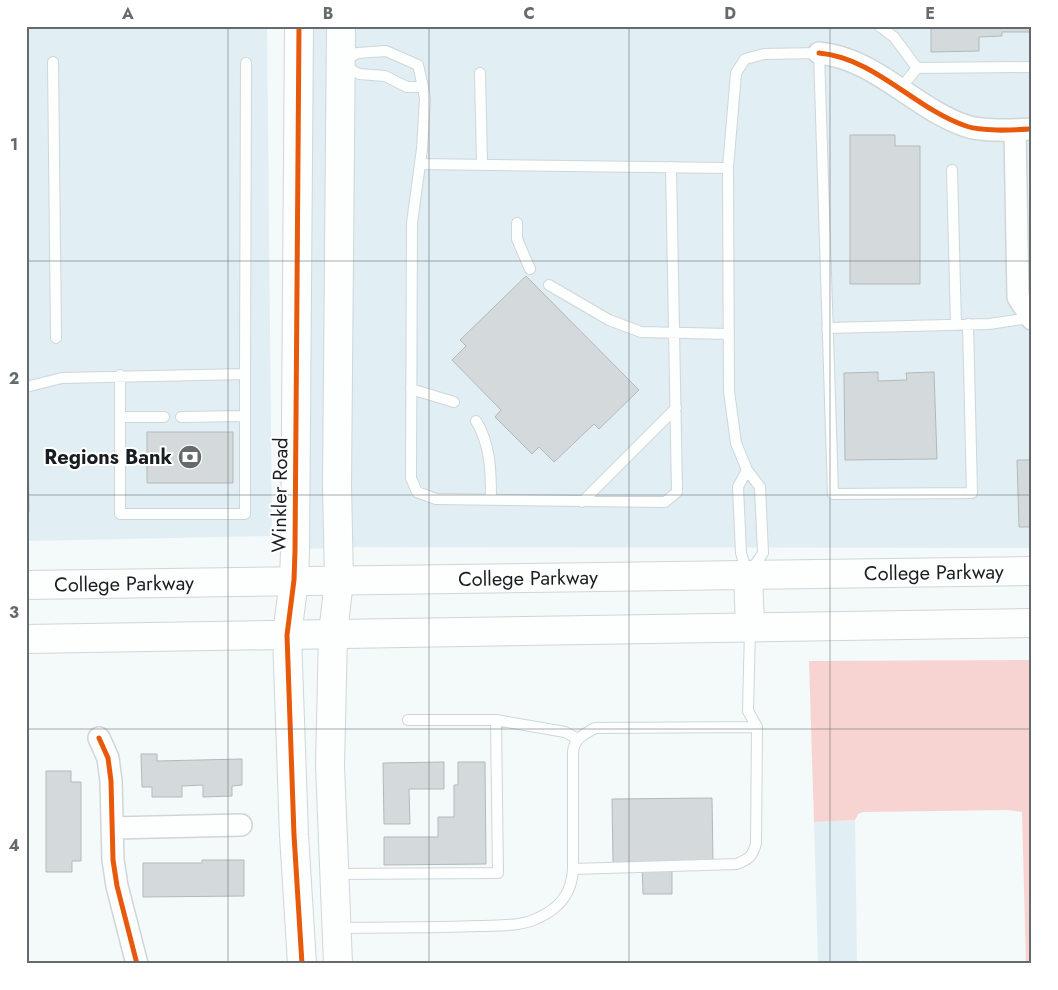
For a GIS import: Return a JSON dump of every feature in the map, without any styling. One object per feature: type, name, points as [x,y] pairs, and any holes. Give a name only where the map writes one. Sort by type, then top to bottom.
[{"type":"main road","name":"Winkler Road","points":[[299,26],[294,580],[287,635],[294,835],[302,964]]},
{"type":"main road","points":[[338,964],[330,766],[333,634],[339,580],[341,26]]},
{"type":"main road","name":"College Parkway","points":[[26,585],[1032,571]]},
{"type":"main road","points":[[748,574],[750,628]]},
{"type":"main road","points":[[26,638],[1032,623]]},
{"type":"street","points":[[819,54],[834,55],[856,62],[949,120],[969,127],[1023,130],[1016,283],[1018,297],[1031,318]]},
{"type":"street","points":[[99,738],[108,758],[117,886],[137,964]]},
{"type":"street","points":[[112,828],[241,825]]},
{"type":"lane","points":[[879,26],[894,31],[917,68]]},
{"type":"lane","points":[[423,87],[407,87],[385,76],[359,74],[341,64],[357,53],[386,51],[418,65],[423,87],[425,99],[420,164],[412,223],[411,478],[416,492],[436,499],[665,502],[677,492],[671,167]]},
{"type":"lane","points":[[748,574],[763,553],[760,487],[748,470],[736,443],[729,391],[728,168],[736,73],[745,59],[764,54],[819,54],[833,494],[972,492],[968,324]]},
{"type":"lane","points":[[53,62],[56,338]]},
{"type":"lane","points":[[120,375],[120,514],[245,514],[246,63]]},
{"type":"lane","points":[[917,68],[1032,67]]},
{"type":"lane","points":[[900,89],[917,68]]},
{"type":"lane","points":[[480,73],[482,164]]},
{"type":"lane","points":[[420,164],[728,168]]},
{"type":"lane","points":[[952,170],[956,325]]},
{"type":"lane","points":[[517,223],[518,239],[530,269]]},
{"type":"lane","points":[[549,285],[609,320],[641,332],[729,334]]},
{"type":"lane","points":[[827,328],[956,325],[1031,318]]},
{"type":"lane","points":[[26,387],[62,378],[120,375],[244,374]]},
{"type":"lane","points":[[411,388],[454,402]]},
{"type":"lane","points":[[582,502],[676,408]]},
{"type":"lane","points":[[181,417],[244,416]]},
{"type":"lane","points":[[120,418],[164,417]]},
{"type":"lane","points":[[476,422],[481,429],[490,460],[491,500]]},
{"type":"lane","points":[[748,470],[738,487],[741,553],[748,574]]},
{"type":"lane","points":[[573,869],[737,864],[748,860],[753,853],[756,843],[757,727],[748,711],[750,628]]},
{"type":"lane","points":[[408,720],[496,720],[565,732],[578,739]]},
{"type":"lane","points":[[334,874],[498,873],[496,720]]},
{"type":"lane","points":[[336,928],[451,927],[517,924],[538,918],[567,896],[573,882],[572,752],[578,739],[595,728],[757,727]]},
{"type":"shaded area","points":[[26,26],[267,26],[272,536],[26,541]]},
{"type":"shaded area","points":[[309,26],[331,26],[328,548],[305,549]]},
{"type":"shaded area","points":[[351,26],[1032,26],[1032,548],[349,547]]},
{"type":"shaded area","points":[[1032,660],[1032,964],[1026,964],[1022,812],[1008,810],[863,812],[858,814],[855,820],[814,822],[809,661]]},
{"type":"shaded area","points":[[855,820],[857,964],[818,964],[814,822]]},
{"type":"building","points":[[931,26],[1032,26],[1032,32],[1002,32],[1002,36],[979,37],[979,51],[931,52]]},
{"type":"building","points":[[850,135],[895,135],[895,146],[920,146],[920,284],[850,284]]},
{"type":"building","points":[[526,276],[639,390],[599,429],[594,424],[554,462],[539,447],[532,454],[495,417],[501,410],[452,360],[466,346],[460,340]]},
{"type":"building","points":[[878,372],[878,381],[907,380],[906,373],[934,372],[937,459],[845,460],[844,373]]},
{"type":"building","name":"Regions Bank","points":[[147,432],[233,432],[233,483],[147,483]]},
{"type":"building","points":[[26,446],[28,446],[29,512],[26,512]]},
{"type":"building","points":[[1017,460],[1032,460],[1032,527],[1019,527]]},
{"type":"building","points":[[141,754],[157,754],[157,761],[242,759],[242,785],[232,786],[232,796],[203,797],[203,785],[182,786],[182,797],[152,797],[152,787],[142,787]]},
{"type":"building","points":[[444,762],[444,789],[409,789],[410,824],[384,824],[383,763]]},
{"type":"building","points":[[458,762],[485,762],[486,864],[384,865],[384,837],[438,837],[438,817],[454,817],[454,785],[458,785]]},
{"type":"building","points":[[46,771],[71,771],[71,782],[81,782],[81,861],[72,861],[72,872],[46,872]]},
{"type":"building","points":[[712,798],[713,862],[613,863],[612,799]]},
{"type":"building","points":[[202,860],[244,860],[244,896],[143,897],[143,863],[202,863]]},
{"type":"building","points":[[642,863],[672,863],[672,894],[643,894]]},
{"type":"cycle path","points":[[299,26],[295,551],[294,580],[287,635],[294,835],[302,964]]},
{"type":"cycle path","points":[[819,53],[839,57],[858,64],[877,74],[929,108],[966,126],[990,130],[1032,129]]},
{"type":"cycle path","points":[[99,738],[108,758],[111,781],[113,860],[117,886],[137,964]]},
{"type":"place","name":"Regions Bank","points":[[190,457]]}]
